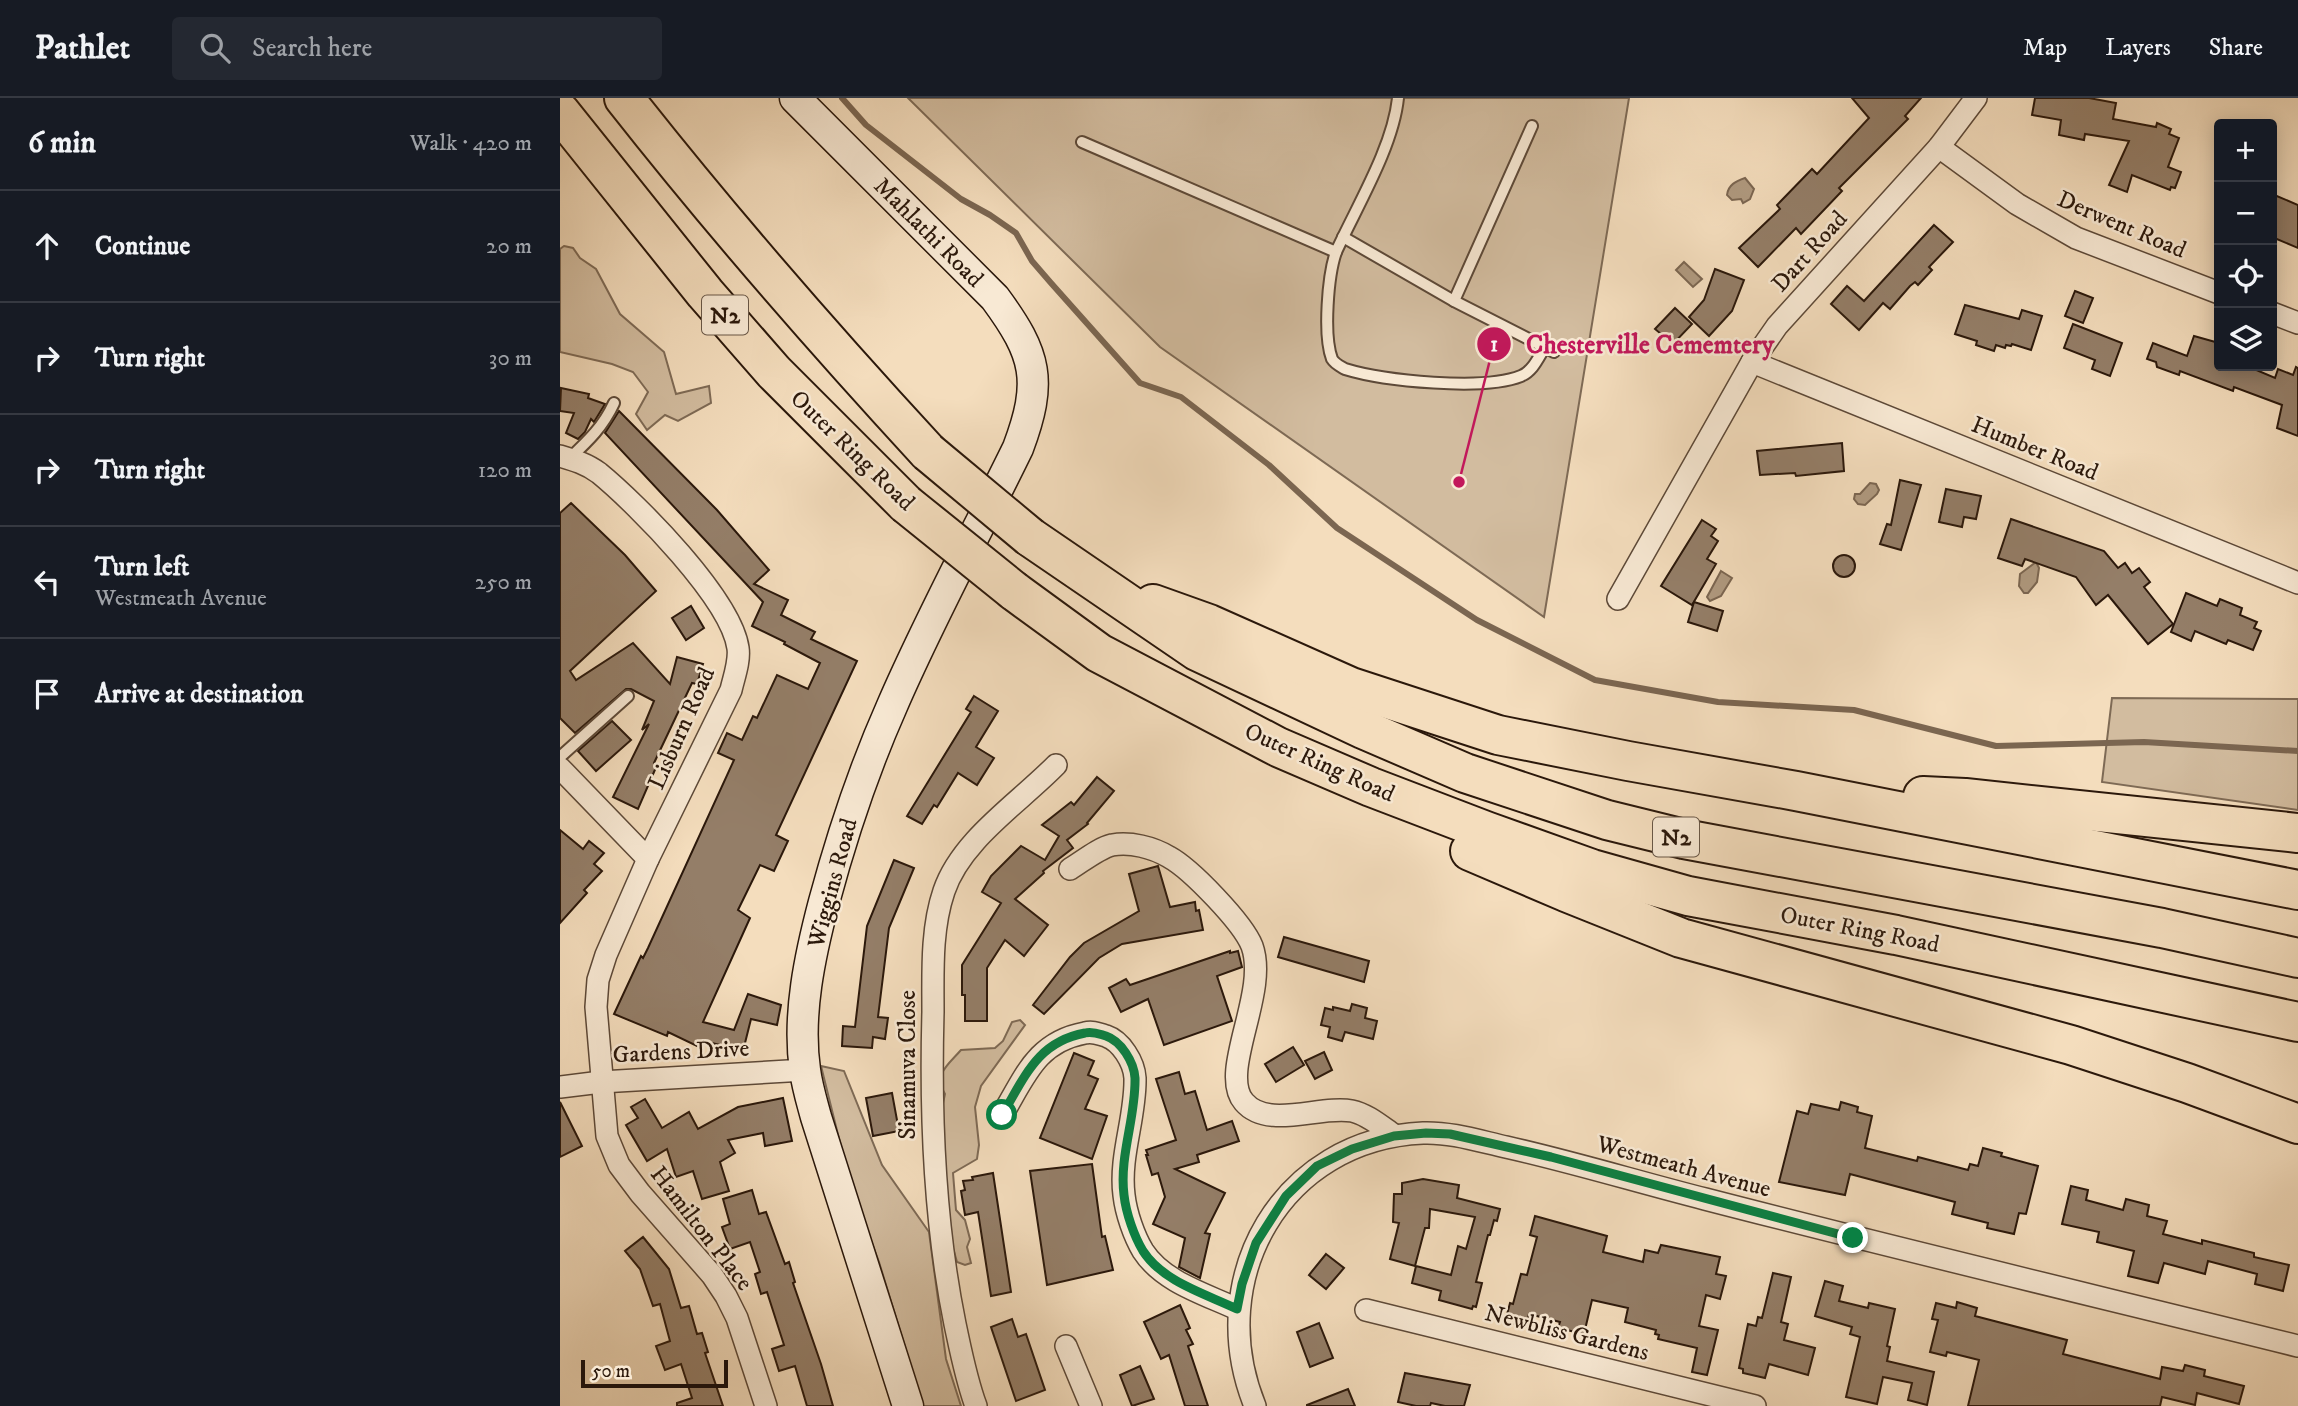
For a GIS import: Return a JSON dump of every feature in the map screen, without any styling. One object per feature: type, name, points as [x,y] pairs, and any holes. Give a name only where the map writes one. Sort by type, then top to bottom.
[{"type":"highway","name":"Outer Ring Road","points":[[624,98],[703,199],[808,321],[928,452],[1030,537],[1197,651],[1350,724],[1465,773],[1607,820],[1684,839],[2162,928],[2298,958]]},
{"type":"highway","name":"Outer Ring Road","points":[[560,112],[705,293],[774,372],[906,504],[1014,592],[1099,653],[1278,747],[1486,831],[1592,869],[1688,896],[1896,935],[2298,1022]]},
{"type":"highway","points":[[1099,584],[1209,624],[1351,687],[1498,735],[1796,790],[2298,890]]},
{"type":"highway","points":[[1278,747],[1365,805],[1566,892],[1681,938],[2071,1045],[2188,1083],[2298,1124]]},
{"type":"highway","points":[[1796,790],[1965,798],[2298,833]]},
{"type":"highway","points":[[1848,983],[2069,1028],[2184,1058],[2298,1096]]},
{"type":"street","name":"Mahlathi Road","points":[[795,98],[995,298],[1015,325],[1029,357],[1034,383]]},
{"type":"street","name":"Dart Road","points":[[1618,599],[1752,362],[1777,326],[1939,147],[1976,98]]},
{"type":"street","name":"Derwent Road","points":[[1939,147],[2017,204],[2076,238],[2214,291]]},
{"type":"street","points":[[2277,315],[2298,323]]},
{"type":"street","name":"Humber Road","points":[[1752,362],[2298,583]]},
{"type":"street","name":"Wiggins Road","points":[[908,1406],[816,1117],[805,1070],[803,1030],[807,981],[818,926],[841,842],[892,705],[1018,448],[1031,413],[1034,383]]},
{"type":"street","name":"Lisburn Road","points":[[564,457],[598,472],[650,522],[699,575],[728,618],[738,649],[731,690],[648,859],[606,955],[598,980],[596,1007],[601,1082]]},
{"type":"street","name":"Sinamuva Close","points":[[976,1406],[968,1387],[946,1275],[933,1140],[934,947],[944,890],[957,867],[974,842],[1056,765]]},
{"type":"street","points":[[560,768],[648,859]]},
{"type":"street","points":[[1070,869],[1110,845],[1147,847],[1170,857],[1238,923],[1252,946],[1255,986],[1237,1057],[1236,1083],[1243,1101],[1252,1109],[1279,1116],[1334,1110],[1355,1111],[1394,1136]]},
{"type":"street","points":[[1002,1115],[1037,1056],[1066,1037],[1090,1032],[1112,1038],[1127,1054],[1135,1076],[1124,1194],[1129,1218],[1144,1251],[1168,1277],[1237,1309]]},
{"type":"street","name":"Gardens Drive","points":[[560,1087],[601,1082],[805,1070]]},
{"type":"street","name":"Hamilton Place","points":[[601,1082],[607,1136],[619,1165],[712,1275],[726,1296],[737,1318],[766,1406]]},
{"type":"street","name":"Westmeath Avenue","points":[[1255,1406],[1240,1360],[1237,1309],[1242,1284],[1256,1243],[1286,1196],[1317,1166],[1352,1149],[1394,1136],[1426,1133],[1450,1134],[1551,1157],[1853,1238],[2298,1346]]},
{"type":"street","name":"Newbliss Gardens","points":[[1366,1310],[1755,1406]]},
{"type":"street","points":[[1066,1346],[1091,1406]]},
{"type":"lane","points":[[1343,237],[1454,301],[1549,349],[1521,376],[1499,381],[1459,383],[1422,382],[1345,369],[1332,359],[1328,282],[1336,252],[1389,137],[1398,98]]},
{"type":"lane","points":[[1454,301],[1532,126]]},
{"type":"lane","points":[[1082,142],[1336,252]]},
{"type":"lane","points":[[564,457],[600,428],[614,404]]},
{"type":"lane","points":[[560,757],[628,696]]},
{"type":"shaded area","points":[[908,98],[1629,98],[1544,617],[1160,347]]},
{"type":"shaded area","points":[[1745,178],[1754,189],[1750,199],[1743,203],[1741,199],[1732,200],[1727,195],[1729,189]]},
{"type":"shaded area","points":[[564,246],[573,248],[580,258],[596,269],[620,314],[664,352],[676,394],[709,386],[711,403],[678,421],[665,415],[647,430],[636,414],[648,392],[633,372],[612,364],[560,352],[560,249]]},
{"type":"shaded area","points":[[1684,262],[1702,279],[1693,287],[1676,270]]},
{"type":"shaded area","points":[[1870,483],[1876,484],[1879,490],[1877,494],[1865,505],[1858,504],[1854,499],[1855,494],[1860,494]]},
{"type":"shaded area","points":[[2036,562],[2039,568],[2037,582],[2028,593],[2024,593],[2019,586],[2020,574]]},
{"type":"shaded area","points":[[1721,571],[1732,578],[1721,596],[1710,601],[1707,597]]},
{"type":"shaded area","points":[[2112,698],[2298,699],[2298,810],[2102,782]]},
{"type":"shaded area","points":[[1020,1020],[1025,1025],[981,1086],[975,1107],[979,1145],[977,1159],[953,1173],[956,1210],[965,1220],[970,1239],[967,1247],[971,1263],[965,1265],[957,1262],[953,1248],[939,1122],[945,1094],[941,1075],[961,1050],[995,1048],[1003,1041],[1012,1022]]},
{"type":"shaded area","points":[[821,1066],[844,1071],[882,1165],[929,1232],[946,1359],[961,1406],[923,1406],[879,1262],[851,1187]]},
{"type":"building","points":[[1852,98],[1921,98],[1905,116],[1908,119],[1839,188],[1842,191],[1801,234],[1796,228],[1758,267],[1739,248],[1780,209],[1777,205],[1812,169],[1817,174],[1869,118]]},
{"type":"building","points":[[2035,98],[2089,98],[2116,103],[2113,119],[2156,127],[2157,123],[2171,129],[2169,134],[2179,138],[2168,167],[2181,172],[2175,188],[2171,187],[2170,190],[2132,175],[2127,192],[2109,185],[2129,141],[2085,134],[2084,140],[2059,135],[2061,120],[2032,115]]},
{"type":"building","points":[[2277,196],[2298,205],[2298,248],[2277,239]]},
{"type":"building","points":[[1934,225],[1953,242],[1929,267],[1932,270],[1918,285],[1915,282],[1910,286],[1890,309],[1883,303],[1859,330],[1831,304],[1847,286],[1864,301]]},
{"type":"building","points":[[1715,269],[1744,280],[1732,311],[1709,336],[1689,317],[1704,300]]},
{"type":"building","points":[[2075,291],[2093,298],[2083,323],[2065,316]]},
{"type":"building","points":[[1965,305],[2019,319],[2022,310],[2042,316],[2031,350],[2012,344],[2006,345],[2005,348],[1996,345],[1994,351],[1976,345],[1977,341],[1955,334]]},
{"type":"building","points":[[1675,308],[1692,324],[1673,344],[1655,329]]},
{"type":"building","points":[[2073,324],[2122,343],[2110,376],[2092,369],[2095,360],[2064,348]]},
{"type":"building","points":[[2194,336],[2214,342],[2214,371],[2259,371],[2275,378],[2278,369],[2293,375],[2296,367],[2298,368],[2298,436],[2277,428],[2282,405],[2234,387],[2233,391],[2180,371],[2179,375],[2157,367],[2156,362],[2147,359],[2153,343],[2187,356]]},
{"type":"building","points":[[561,388],[589,394],[588,398],[605,404],[594,422],[591,419],[578,439],[566,433],[574,413],[560,411]]},
{"type":"building","points":[[619,411],[717,510],[769,570],[754,584],[788,600],[781,615],[815,632],[811,639],[857,661],[776,835],[788,841],[774,871],[760,865],[738,910],[750,918],[703,1022],[734,1030],[748,994],[781,1005],[777,1025],[751,1019],[743,1051],[704,1041],[701,1048],[668,1032],[667,1036],[614,1014],[641,956],[643,958],[648,948],[734,760],[718,753],[727,733],[742,740],[753,716],[757,718],[777,675],[808,689],[820,663],[752,626],[763,602],[605,433]]},
{"type":"building","points":[[1842,443],[1844,471],[1796,476],[1795,473],[1760,475],[1757,451]]},
{"type":"building","points":[[1900,480],[1921,485],[1901,550],[1880,544],[1887,524],[1891,525]]},
{"type":"building","points":[[1946,489],[1981,496],[1976,519],[1964,517],[1962,527],[1939,522]]},
{"type":"building","points":[[571,503],[625,555],[656,591],[570,671],[576,680],[633,643],[670,684],[677,657],[703,664],[697,684],[692,683],[654,763],[657,765],[638,809],[613,797],[649,724],[642,730],[654,701],[626,689],[575,733],[560,718],[560,513]]},
{"type":"building","points":[[2011,519],[2104,551],[2118,568],[2125,563],[2132,573],[2139,568],[2150,582],[2144,587],[2173,624],[2148,644],[2108,595],[2096,605],[2076,577],[2025,559],[2022,566],[1998,558]]},
{"type":"building","points":[[1702,520],[1716,529],[1711,536],[1718,541],[1707,559],[1716,564],[1692,605],[1661,586]]},
{"type":"building","points":[[1844,555],[1852,558],[1855,566],[1852,574],[1844,577],[1836,574],[1833,566],[1836,558]]},
{"type":"building","points":[[2186,593],[2217,606],[2220,599],[2242,608],[2240,615],[2257,622],[2254,628],[2261,631],[2253,650],[2228,640],[2226,644],[2195,631],[2191,641],[2171,632]]},
{"type":"building","points":[[1694,602],[1723,611],[1717,631],[1688,622]]},
{"type":"building","points":[[691,606],[704,628],[686,640],[672,618]]},
{"type":"building","points":[[974,696],[998,711],[976,747],[994,758],[977,785],[958,773],[937,807],[934,805],[922,824],[907,816],[971,712],[966,709]]},
{"type":"building","points":[[612,721],[631,740],[596,771],[578,751]]},
{"type":"building","points":[[1097,777],[1114,791],[1088,824],[1067,840],[1073,848],[1043,871],[1044,873],[1015,899],[1048,925],[1024,956],[1005,940],[987,968],[987,1021],[965,1021],[962,965],[1001,903],[982,892],[991,876],[1021,846],[1045,860],[1059,836],[1042,825],[1071,802],[1074,805]]},
{"type":"building","points":[[560,830],[583,849],[589,841],[604,853],[594,864],[602,871],[584,890],[587,893],[560,923]]},
{"type":"building","points":[[894,860],[914,868],[889,928],[878,1017],[888,1018],[885,1039],[873,1037],[872,1048],[842,1046],[843,1026],[855,1027],[867,926]]},
{"type":"building","points":[[1158,866],[1170,907],[1195,902],[1203,930],[1122,944],[1099,958],[1044,1014],[1033,1005],[1084,943],[1139,911],[1129,874]]},
{"type":"building","points":[[1284,937],[1369,961],[1364,982],[1278,957]]},
{"type":"building","points":[[1230,951],[1238,951],[1242,967],[1217,976],[1232,1021],[1164,1045],[1148,999],[1121,1012],[1109,988],[1126,979],[1130,985]]},
{"type":"building","points":[[1352,1004],[1367,1008],[1365,1018],[1377,1021],[1373,1039],[1345,1032],[1342,1041],[1328,1037],[1330,1027],[1321,1025],[1325,1008],[1350,1011]]},
{"type":"building","points":[[1293,1047],[1304,1065],[1276,1082],[1265,1064]]},
{"type":"building","points":[[1324,1052],[1332,1070],[1315,1079],[1305,1061]]},
{"type":"building","points":[[1074,1053],[1094,1061],[1088,1075],[1098,1079],[1085,1109],[1107,1116],[1092,1159],[1040,1138]]},
{"type":"building","points":[[1179,1072],[1185,1094],[1195,1091],[1207,1130],[1232,1121],[1239,1141],[1197,1155],[1199,1162],[1175,1169],[1225,1193],[1205,1233],[1210,1234],[1200,1278],[1179,1267],[1185,1238],[1153,1224],[1165,1197],[1158,1173],[1152,1175],[1146,1150],[1176,1140],[1156,1079]]},
{"type":"building","points":[[892,1093],[899,1131],[873,1136],[866,1098]]},
{"type":"building","points":[[783,1098],[792,1141],[765,1146],[763,1133],[728,1140],[735,1153],[720,1162],[729,1191],[702,1199],[693,1171],[676,1177],[667,1149],[647,1161],[626,1125],[638,1118],[631,1107],[645,1099],[662,1128],[689,1112],[698,1129],[738,1107]]},
{"type":"building","points":[[560,1102],[582,1146],[560,1157]]},
{"type":"building","points":[[1841,1102],[1858,1107],[1857,1112],[1872,1116],[1865,1148],[1917,1161],[1918,1157],[1968,1170],[1970,1164],[1978,1166],[1983,1148],[2038,1166],[2026,1214],[2019,1213],[2014,1234],[1987,1228],[1988,1223],[1952,1214],[1955,1202],[1850,1174],[1845,1195],[1779,1182],[1797,1111],[1808,1114],[1811,1104],[1839,1110]]},
{"type":"building","points":[[1092,1164],[1102,1237],[1105,1236],[1113,1270],[1047,1285],[1030,1171]]},
{"type":"building","points":[[993,1173],[1011,1292],[991,1296],[978,1212],[965,1215],[961,1191],[965,1190],[963,1181]]},
{"type":"building","points":[[1423,1179],[1459,1185],[1457,1198],[1500,1209],[1497,1221],[1494,1220],[1488,1235],[1476,1282],[1482,1283],[1476,1307],[1473,1306],[1472,1309],[1439,1300],[1441,1291],[1412,1283],[1416,1266],[1451,1275],[1458,1246],[1466,1249],[1475,1217],[1430,1209],[1429,1228],[1425,1228],[1415,1266],[1390,1259],[1399,1223],[1393,1222],[1394,1194],[1402,1194],[1402,1183]]},
{"type":"building","points":[[2071,1186],[2088,1190],[2086,1200],[2123,1210],[2126,1199],[2149,1205],[2147,1216],[2167,1221],[2163,1234],[2202,1244],[2202,1240],[2289,1265],[2283,1291],[2255,1284],[2257,1274],[2208,1261],[2205,1274],[2164,1263],[2158,1283],[2128,1276],[2134,1251],[2097,1242],[2099,1232],[2062,1224]]},
{"type":"building","points":[[752,1190],[759,1214],[766,1212],[785,1264],[789,1262],[795,1282],[793,1283],[833,1406],[807,1406],[795,1366],[779,1371],[772,1349],[784,1345],[767,1292],[761,1294],[755,1274],[760,1272],[750,1242],[730,1249],[722,1227],[730,1224],[723,1199]]},
{"type":"building","points":[[1535,1216],[1607,1236],[1603,1252],[1643,1262],[1645,1250],[1658,1253],[1661,1245],[1720,1257],[1716,1274],[1726,1276],[1720,1299],[1706,1295],[1699,1326],[1718,1330],[1707,1375],[1692,1372],[1697,1348],[1658,1339],[1656,1330],[1625,1322],[1628,1308],[1592,1300],[1584,1334],[1558,1328],[1560,1322],[1529,1314],[1526,1327],[1505,1322],[1521,1274],[1527,1275],[1537,1237],[1530,1235]]},
{"type":"building","points":[[643,1237],[669,1269],[681,1308],[689,1306],[697,1334],[702,1333],[708,1352],[705,1353],[723,1406],[677,1406],[677,1403],[692,1398],[681,1364],[665,1370],[656,1346],[670,1341],[660,1304],[653,1306],[640,1269],[625,1251]]},
{"type":"building","points":[[1326,1254],[1344,1268],[1326,1289],[1309,1275]]},
{"type":"building","points":[[1773,1273],[1791,1277],[1781,1322],[1788,1324],[1784,1340],[1815,1348],[1808,1375],[1769,1364],[1765,1378],[1743,1373],[1743,1369],[1739,1368],[1748,1324],[1756,1326],[1758,1317],[1762,1318]]},
{"type":"building","points":[[1825,1281],[1843,1286],[1839,1301],[1868,1308],[1869,1303],[1895,1309],[1887,1346],[1890,1347],[1887,1361],[1934,1372],[1927,1405],[1908,1400],[1912,1383],[1883,1377],[1877,1404],[1846,1397],[1860,1337],[1850,1334],[1852,1327],[1815,1316]]},
{"type":"building","points":[[1957,1302],[1977,1308],[1975,1316],[2067,1340],[2063,1354],[2160,1379],[2162,1367],[2183,1371],[2185,1365],[2205,1370],[2204,1376],[2244,1386],[2239,1404],[2197,1393],[2195,1405],[2162,1397],[2160,1406],[1968,1406],[1979,1360],[1947,1352],[1946,1356],[1930,1352],[1938,1320],[1932,1319],[1936,1303],[1956,1308]]},
{"type":"building","points":[[1180,1305],[1190,1328],[1186,1330],[1193,1344],[1188,1346],[1208,1406],[1185,1406],[1169,1355],[1161,1359],[1144,1322]]},
{"type":"building","points":[[1012,1319],[1018,1337],[1026,1334],[1045,1390],[1016,1401],[991,1327]]},
{"type":"building","points":[[1319,1323],[1333,1358],[1310,1367],[1297,1332]]},
{"type":"building","points":[[1140,1366],[1154,1399],[1132,1406],[1120,1375]]},
{"type":"building","points":[[1405,1373],[1470,1385],[1464,1406],[1431,1403],[1430,1406],[1416,1406],[1398,1402]]},
{"type":"building","points":[[1348,1389],[1355,1406],[1307,1406],[1307,1405]]},
{"type":"waterway","points":[[842,98],[866,125],[961,199],[1016,233],[1032,261],[1140,383],[1181,397],[1269,465],[1337,528],[1477,620],[1595,680],[1718,702],[1854,710],[1996,746],[2144,742],[2298,751]]},
{"type":"place","name":"Chesterville Cememtery","points":[[1459,482]]},
{"type":"route","points":[[1002,1115],[1037,1056],[1066,1037],[1090,1032],[1112,1038],[1127,1054],[1135,1076],[1124,1194],[1129,1218],[1144,1251],[1168,1277],[1237,1309],[1242,1284],[1256,1243],[1286,1196],[1317,1166],[1352,1149],[1394,1136],[1450,1134],[1551,1157],[1853,1238]]}]
